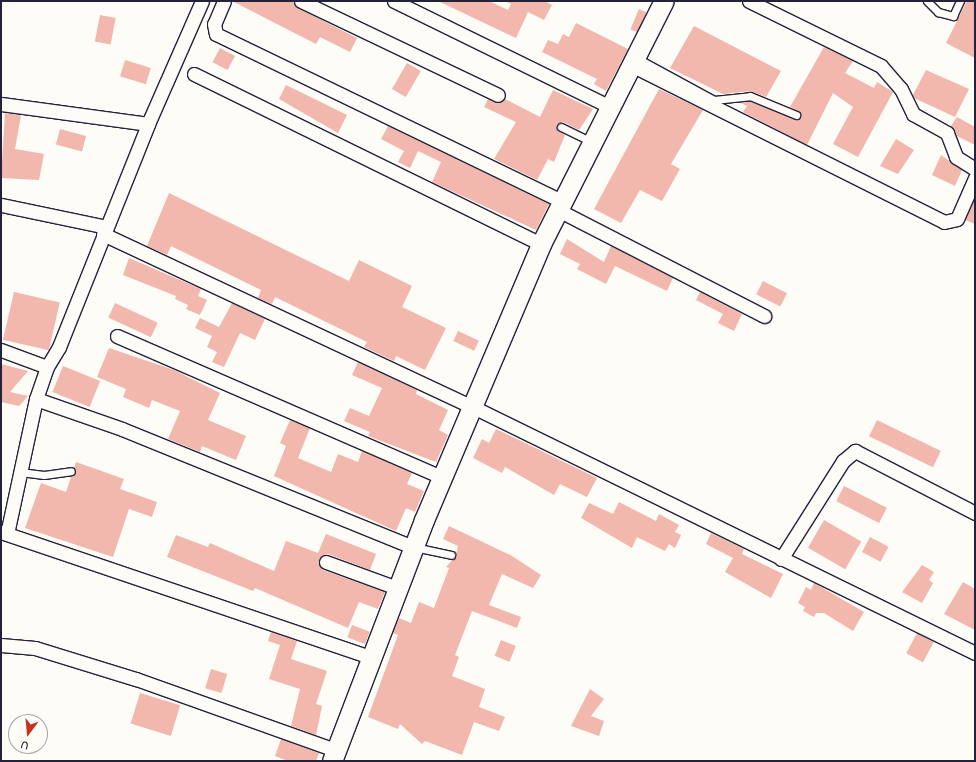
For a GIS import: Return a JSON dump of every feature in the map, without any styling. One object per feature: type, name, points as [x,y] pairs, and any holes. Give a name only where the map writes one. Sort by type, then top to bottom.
[{"type":"street","points":[[202,1],[148,124],[59,348],[47,367],[36,399],[20,472],[4,533],[370,657]]},
{"type":"street","points":[[224,1],[214,24],[216,34],[560,205],[764,316]]},
{"type":"street","points":[[301,1],[498,95]]},
{"type":"street","points":[[394,1],[610,107]]},
{"type":"street","points":[[1,645],[35,648],[122,675],[333,756],[413,547],[471,406],[542,244],[560,205],[664,1]]},
{"type":"street","points":[[749,1],[881,66],[898,84],[913,114],[947,133],[954,155],[975,169]]},
{"type":"street","points":[[633,61],[944,222],[957,220],[975,178]]},
{"type":"street","points":[[194,74],[542,244]]},
{"type":"street","points":[[1,104],[148,124]]},
{"type":"street","points":[[1,205],[105,231],[471,406],[975,653]]},
{"type":"street","points":[[117,336],[442,477]]},
{"type":"street","points":[[1,350],[47,367]]},
{"type":"street","points":[[36,399],[130,432],[413,547]]},
{"type":"street","points":[[781,559],[843,461],[854,452],[975,513]]},
{"type":"street","points":[[326,562],[397,588]]},
{"type":"lane","points":[[927,1],[938,12],[953,16],[960,1]]},
{"type":"lane","points":[[633,61],[714,100],[750,96],[796,116]]},
{"type":"lane","points":[[561,127],[592,142]]},
{"type":"lane","points":[[20,472],[44,475],[71,471]]},
{"type":"lane","points":[[413,547],[451,555]]},
{"type":"building","points":[[232,1],[293,1],[298,8],[357,38],[350,52],[320,37],[316,44]]},
{"type":"building","points":[[438,1],[489,1],[508,10],[511,4],[505,1],[545,1],[552,5],[544,20],[528,12],[516,38]]},
{"type":"building","points":[[967,1],[975,1],[975,58],[946,43]]},
{"type":"building","points":[[639,9],[646,12],[638,32],[630,29]]},
{"type":"building","points":[[100,15],[116,18],[111,45],[95,42]]},
{"type":"building","points":[[576,23],[628,49],[606,91],[594,84],[597,79],[542,52],[548,40],[558,44],[563,34],[569,37]]},
{"type":"building","points":[[694,26],[781,71],[766,97],[750,91],[723,94],[670,68]]},
{"type":"building","points":[[824,47],[853,61],[845,73],[874,88],[877,82],[893,92],[858,157],[833,144],[853,107],[833,93],[807,145],[743,112],[747,106],[739,102],[749,101],[799,119],[800,112],[790,107]]},
{"type":"building","points":[[220,48],[235,56],[227,70],[212,62]]},
{"type":"building","points":[[125,60],[151,68],[146,84],[120,76]]},
{"type":"building","points":[[407,63],[421,71],[406,97],[392,89]]},
{"type":"building","points":[[926,70],[969,89],[955,117],[914,98],[913,95]]},
{"type":"building","points":[[286,85],[347,115],[338,133],[279,99]]},
{"type":"building","points":[[659,89],[703,110],[671,164],[680,169],[662,201],[640,190],[621,223],[594,209]]},
{"type":"building","points":[[553,90],[593,109],[579,130],[563,122],[557,124],[557,130],[565,135],[554,162],[548,159],[537,180],[494,159],[516,122],[484,107],[488,99],[498,103],[505,99],[540,117]]},
{"type":"building","points":[[5,113],[21,115],[15,149],[44,154],[39,180],[1,178]]},
{"type":"building","points":[[957,117],[975,127],[975,145],[957,136],[951,126]]},
{"type":"building","points":[[388,126],[549,204],[536,230],[432,182],[441,162],[418,151],[410,168],[398,162],[404,151],[381,139]]},
{"type":"building","points":[[60,129],[86,136],[82,151],[56,144]]},
{"type":"building","points":[[896,139],[914,150],[898,174],[880,166]]},
{"type":"building","points":[[941,155],[962,170],[955,186],[932,175]]},
{"type":"building","points":[[169,193],[349,281],[359,260],[412,286],[402,307],[446,328],[425,370],[396,356],[394,361],[364,347],[367,342],[275,297],[272,304],[258,298],[261,290],[171,246],[167,255],[147,246]]},
{"type":"building","points":[[975,198],[975,224],[965,220]]},
{"type":"building","points":[[567,239],[604,262],[611,246],[673,278],[667,291],[615,266],[606,284],[577,269],[580,264],[560,254]]},
{"type":"building","points":[[129,258],[201,289],[198,296],[207,300],[200,315],[186,309],[188,305],[175,299],[176,296],[123,275]]},
{"type":"building","points":[[763,281],[787,293],[780,307],[756,294]]},
{"type":"building","points":[[14,292],[60,303],[49,350],[3,340]]},
{"type":"building","points":[[700,292],[742,314],[734,331],[718,323],[723,314],[696,300]]},
{"type":"building","points":[[115,303],[158,323],[151,337],[108,318]]},
{"type":"building","points":[[232,303],[265,319],[255,340],[240,333],[224,367],[212,362],[217,352],[207,347],[212,336],[195,328],[200,318],[219,327]]},
{"type":"building","points":[[458,331],[479,341],[474,351],[453,341]]},
{"type":"building","points":[[109,348],[174,370],[220,393],[208,420],[246,436],[236,460],[202,446],[200,452],[168,439],[180,411],[152,400],[149,408],[123,397],[126,389],[97,377]]},
{"type":"building","points":[[358,362],[417,390],[416,394],[448,410],[439,430],[448,435],[436,462],[368,436],[370,432],[344,421],[350,408],[369,416],[382,388],[352,375]]},
{"type":"building","points":[[1,364],[28,371],[10,392],[28,396],[19,406],[1,402]]},
{"type":"building","points":[[63,366],[100,381],[90,407],[53,392]]},
{"type":"building","points":[[290,420],[310,428],[298,458],[331,472],[338,454],[358,462],[362,451],[412,473],[407,484],[424,491],[415,512],[406,508],[396,531],[274,476],[286,446],[280,443]]},
{"type":"building","points":[[877,420],[941,451],[933,467],[869,436]]},
{"type":"building","points":[[496,429],[597,478],[587,497],[560,484],[554,495],[505,467],[502,473],[473,458],[482,439],[489,443]]},
{"type":"building","points":[[76,462],[124,479],[120,489],[157,502],[152,517],[129,509],[113,557],[25,528],[41,483],[66,492]]},
{"type":"building","points":[[844,486],[887,508],[879,523],[836,501]]},
{"type":"building","points":[[619,502],[656,521],[659,514],[679,525],[675,532],[681,535],[675,548],[669,544],[665,551],[637,537],[632,548],[581,518],[589,503],[613,514]]},
{"type":"building","points":[[824,520],[861,542],[845,569],[808,548]]},
{"type":"building","points":[[449,526],[512,556],[541,575],[533,588],[502,574],[489,605],[521,617],[517,628],[472,611],[455,655],[459,657],[452,676],[485,689],[479,707],[505,717],[499,731],[474,722],[462,755],[425,741],[422,744],[400,724],[398,729],[368,717],[398,635],[393,633],[399,618],[411,623],[419,602],[434,608],[449,568],[446,567],[456,556],[458,546],[443,539]]},
{"type":"building","points":[[711,533],[744,549],[742,554],[783,574],[771,598],[725,572],[733,558],[706,544]]},
{"type":"building","points":[[326,534],[376,554],[370,570],[328,554],[319,559],[323,570],[385,592],[378,609],[359,602],[348,628],[255,588],[253,591],[167,557],[176,535],[208,547],[210,543],[274,571],[286,541],[318,553]]},
{"type":"building","points":[[870,537],[889,547],[881,562],[862,552]]},
{"type":"building","points":[[922,565],[934,572],[929,580],[933,583],[922,603],[902,592]]},
{"type":"building","points":[[963,582],[975,589],[975,630],[944,614]]},
{"type":"building","points":[[814,583],[864,612],[853,631],[824,613],[816,613],[814,617],[803,611],[805,607],[798,603],[806,587],[811,590]]},
{"type":"building","points":[[352,625],[370,632],[365,644],[347,637]]},
{"type":"building","points":[[271,632],[297,641],[291,659],[327,671],[316,704],[322,706],[316,735],[291,726],[300,689],[269,679],[280,645],[268,641]]},
{"type":"building","points":[[917,633],[934,642],[923,662],[906,653]]},
{"type":"building","points":[[501,640],[516,646],[509,662],[495,656]]},
{"type":"building","points":[[211,669],[227,674],[221,693],[205,688]]},
{"type":"building","points":[[590,689],[604,699],[591,716],[604,721],[599,736],[571,726]]},
{"type":"building","points":[[140,693],[180,705],[171,736],[131,724]]},
{"type":"building","points":[[281,739],[319,753],[316,761],[288,761],[275,756]]}]
